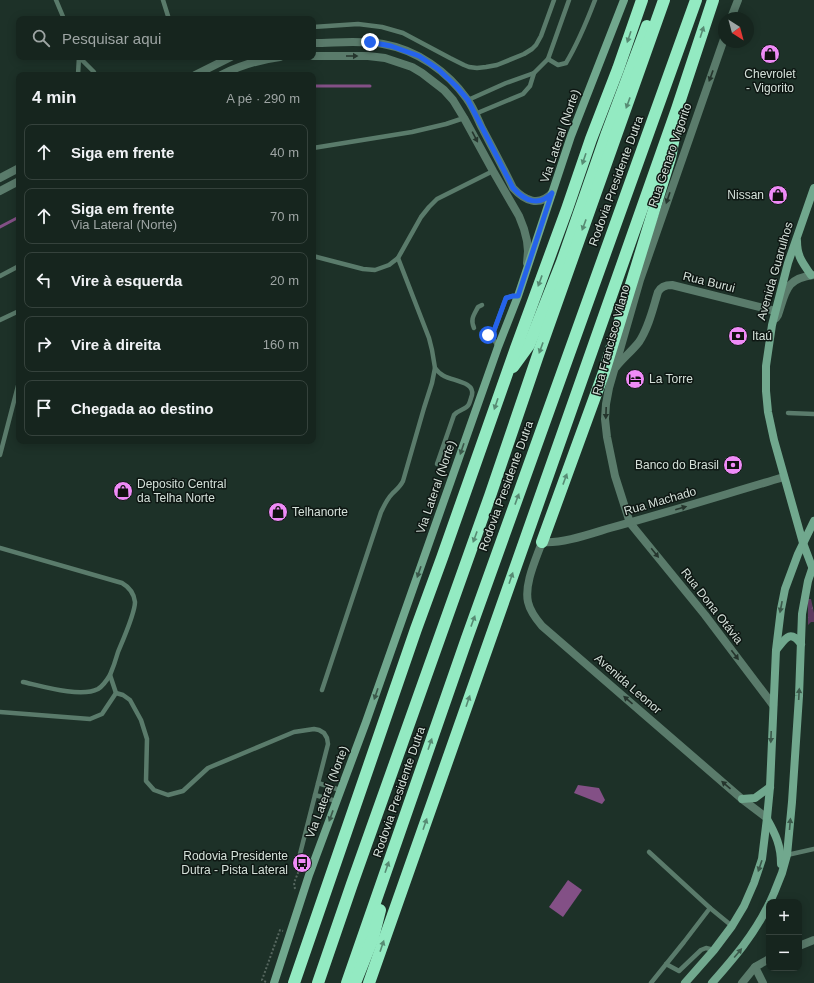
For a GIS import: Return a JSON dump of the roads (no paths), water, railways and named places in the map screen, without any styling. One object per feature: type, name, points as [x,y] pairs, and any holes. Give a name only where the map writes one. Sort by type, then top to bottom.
[{"type":"highway","points":[[294,983],[416,629],[642,0]]},
{"type":"highway","points":[[505,379],[529,345],[562,262],[607,133],[656,0]]},
{"type":"highway","name":"Rodovia Presidente Dutra","points":[[318,983],[664,0]]},
{"type":"highway","name":"Rodovia Presidente Dutra","points":[[347,983],[475,616],[696,0]]},
{"type":"highway","points":[[369,983],[677,109],[713,0]]},
{"type":"highway","points":[[542,542],[606,364],[670,158],[676,129],[677,109]]},
{"type":"highway","points":[[355,983],[373,938],[382,902],[381,886]]},
{"type":"main road","name":"Via Lateral (Norte)","points":[[274,983],[309,875],[369,715],[498,347],[518,296],[581,109],[624,0]]},
{"type":"main road","name":"Avenida Guarulhos","points":[[814,188],[788,263],[775,311],[766,366],[768,412],[774,440],[797,524],[803,543],[814,568]]},
{"type":"main road","points":[[798,234],[798,250],[802,262],[813,275]]},
{"type":"main road","points":[[685,983],[714,950],[732,926],[744,906],[762,859],[770,787],[776,650],[781,609],[785,589],[803,543],[811,533],[814,521]]},
{"type":"main road","points":[[797,524],[811,533]]},
{"type":"main road","points":[[772,899],[782,873],[787,855],[799,696],[802,614],[808,581],[814,568]]},
{"type":"main road","points":[[776,650],[783,640],[790,636],[794,637],[801,644]]},
{"type":"main road","points":[[742,799],[755,798],[770,787]]},
{"type":"main road","points":[[767,818],[778,841],[781,855],[782,873]]},
{"type":"main road","points":[[712,983],[742,948],[766,910]]},
{"type":"street","points":[[733,12],[738,0]]},
{"type":"street","points":[[316,43],[370,42],[409,51],[419,56],[438,69],[468,100],[513,188],[527,199],[536,201],[548,198],[552,193]]},
{"type":"street","name":"Rua Genaro Vigorito","points":[[640,280],[721,48]]},
{"type":"street","points":[[316,56],[368,56],[385,58],[412,67],[444,90],[453,100],[464,118],[519,216],[527,241],[527,267]]},
{"type":"street","points":[[201,72],[224,60]]},
{"type":"street","points":[[227,72],[242,65],[260,60]]},
{"type":"street","points":[[0,178],[16,170]]},
{"type":"street","points":[[0,191],[16,183]]},
{"type":"street","points":[[772,325],[778,315],[786,291],[790,284],[798,279],[813,275]]},
{"type":"street","name":"Rua Francisco Vilano","points":[[630,523],[615,476],[605,419],[609,388],[640,280]]},
{"type":"street","name":"Rua Burui","points":[[614,370],[633,349],[643,335],[658,292],[663,286],[672,285],[775,311]]},
{"type":"street","name":"Rua Machado","points":[[542,542],[549,543],[560,541],[630,523],[784,477]]},
{"type":"street","name":"Rua Dona Otávia","points":[[630,523],[704,615],[773,705]]},
{"type":"street","name":"Avenida Leonor","points":[[542,542],[527,587],[528,602],[534,615],[542,626],[742,799],[767,818]]},
{"type":"street","points":[[802,945],[814,940]]},
{"type":"street","points":[[742,983],[756,967],[766,961]]},
{"type":"street","points":[[756,967],[763,983]]},
{"type":"lane","points":[[56,0],[63,16]]},
{"type":"lane","points":[[163,0],[168,16]]},
{"type":"lane","points":[[316,27],[358,24],[382,28],[403,33],[464,65],[477,68],[486,67],[497,65],[524,54],[532,49],[541,36],[554,0]]},
{"type":"lane","points":[[468,100],[506,83],[534,73],[548,60],[569,0]]},
{"type":"lane","points":[[548,60],[558,65],[566,63],[589,16],[595,0]]},
{"type":"lane","points":[[78,72],[79,60]]},
{"type":"lane","points":[[82,60],[94,72]]},
{"type":"lane","points":[[475,114],[523,94],[530,86],[534,73]]},
{"type":"lane","points":[[316,148],[412,132],[464,118]]},
{"type":"lane","points":[[316,257],[364,269],[375,270],[389,265],[398,258],[421,217],[437,199],[493,171]]},
{"type":"lane","points":[[322,690],[381,512],[388,499],[401,486],[403,481],[432,384],[435,368],[429,338],[398,258]]},
{"type":"lane","points":[[0,276],[16,268]]},
{"type":"lane","points":[[500,302],[506,298],[518,296]]},
{"type":"lane","points":[[498,347],[490,336],[506,298]]},
{"type":"lane","points":[[474,328],[472,323],[474,314],[478,307],[482,305]]},
{"type":"lane","points":[[0,320],[16,312]]},
{"type":"lane","points":[[435,368],[444,376],[468,385],[472,389],[470,404],[456,412],[454,415],[436,464]]},
{"type":"lane","points":[[0,455],[16,394]]},
{"type":"lane","points":[[788,413],[814,414]]},
{"type":"lane","points":[[0,548],[122,583],[130,589],[135,601],[131,617],[110,675],[104,684],[98,689],[86,692],[71,692],[23,682]]},
{"type":"lane","points":[[110,675],[116,693]]},
{"type":"lane","points":[[0,712],[90,719],[102,714],[116,693]]},
{"type":"lane","points":[[116,693],[123,695],[130,700],[141,720],[147,739],[146,781],[154,790],[168,795],[183,791],[208,768],[294,732],[314,729],[324,733],[328,744],[300,854]]},
{"type":"lane","points":[[318,783],[340,790]]},
{"type":"lane","points":[[315,795],[336,801]]},
{"type":"lane","points":[[787,855],[814,849]]},
{"type":"lane","points":[[649,852],[710,908],[732,926]]},
{"type":"lane","points":[[658,983],[652,982],[710,908]]},
{"type":"lane","points":[[666,964],[679,972],[701,950],[706,948],[714,950]]},
{"type":"waterway","points":[[316,86],[370,86]]},
{"type":"waterway","points":[[0,227],[16,219]]},
{"type":"place","name":"Chevrolet - Vigorito","points":[[770,54]]},
{"type":"place","name":"Nissan","points":[[778,195]]},
{"type":"place","name":"Itaú","points":[[738,336]]},
{"type":"place","name":"La Torre","points":[[635,379]]},
{"type":"place","name":"Banco do Brasil","points":[[733,465]]},
{"type":"place","name":"Deposito Central da Telha Norte","points":[[123,491]]},
{"type":"place","name":"Telhanorte","points":[[278,512]]},
{"type":"place","name":"Rodovia Presidente Dutra - Pista Lateral","points":[[302,863]]}]
